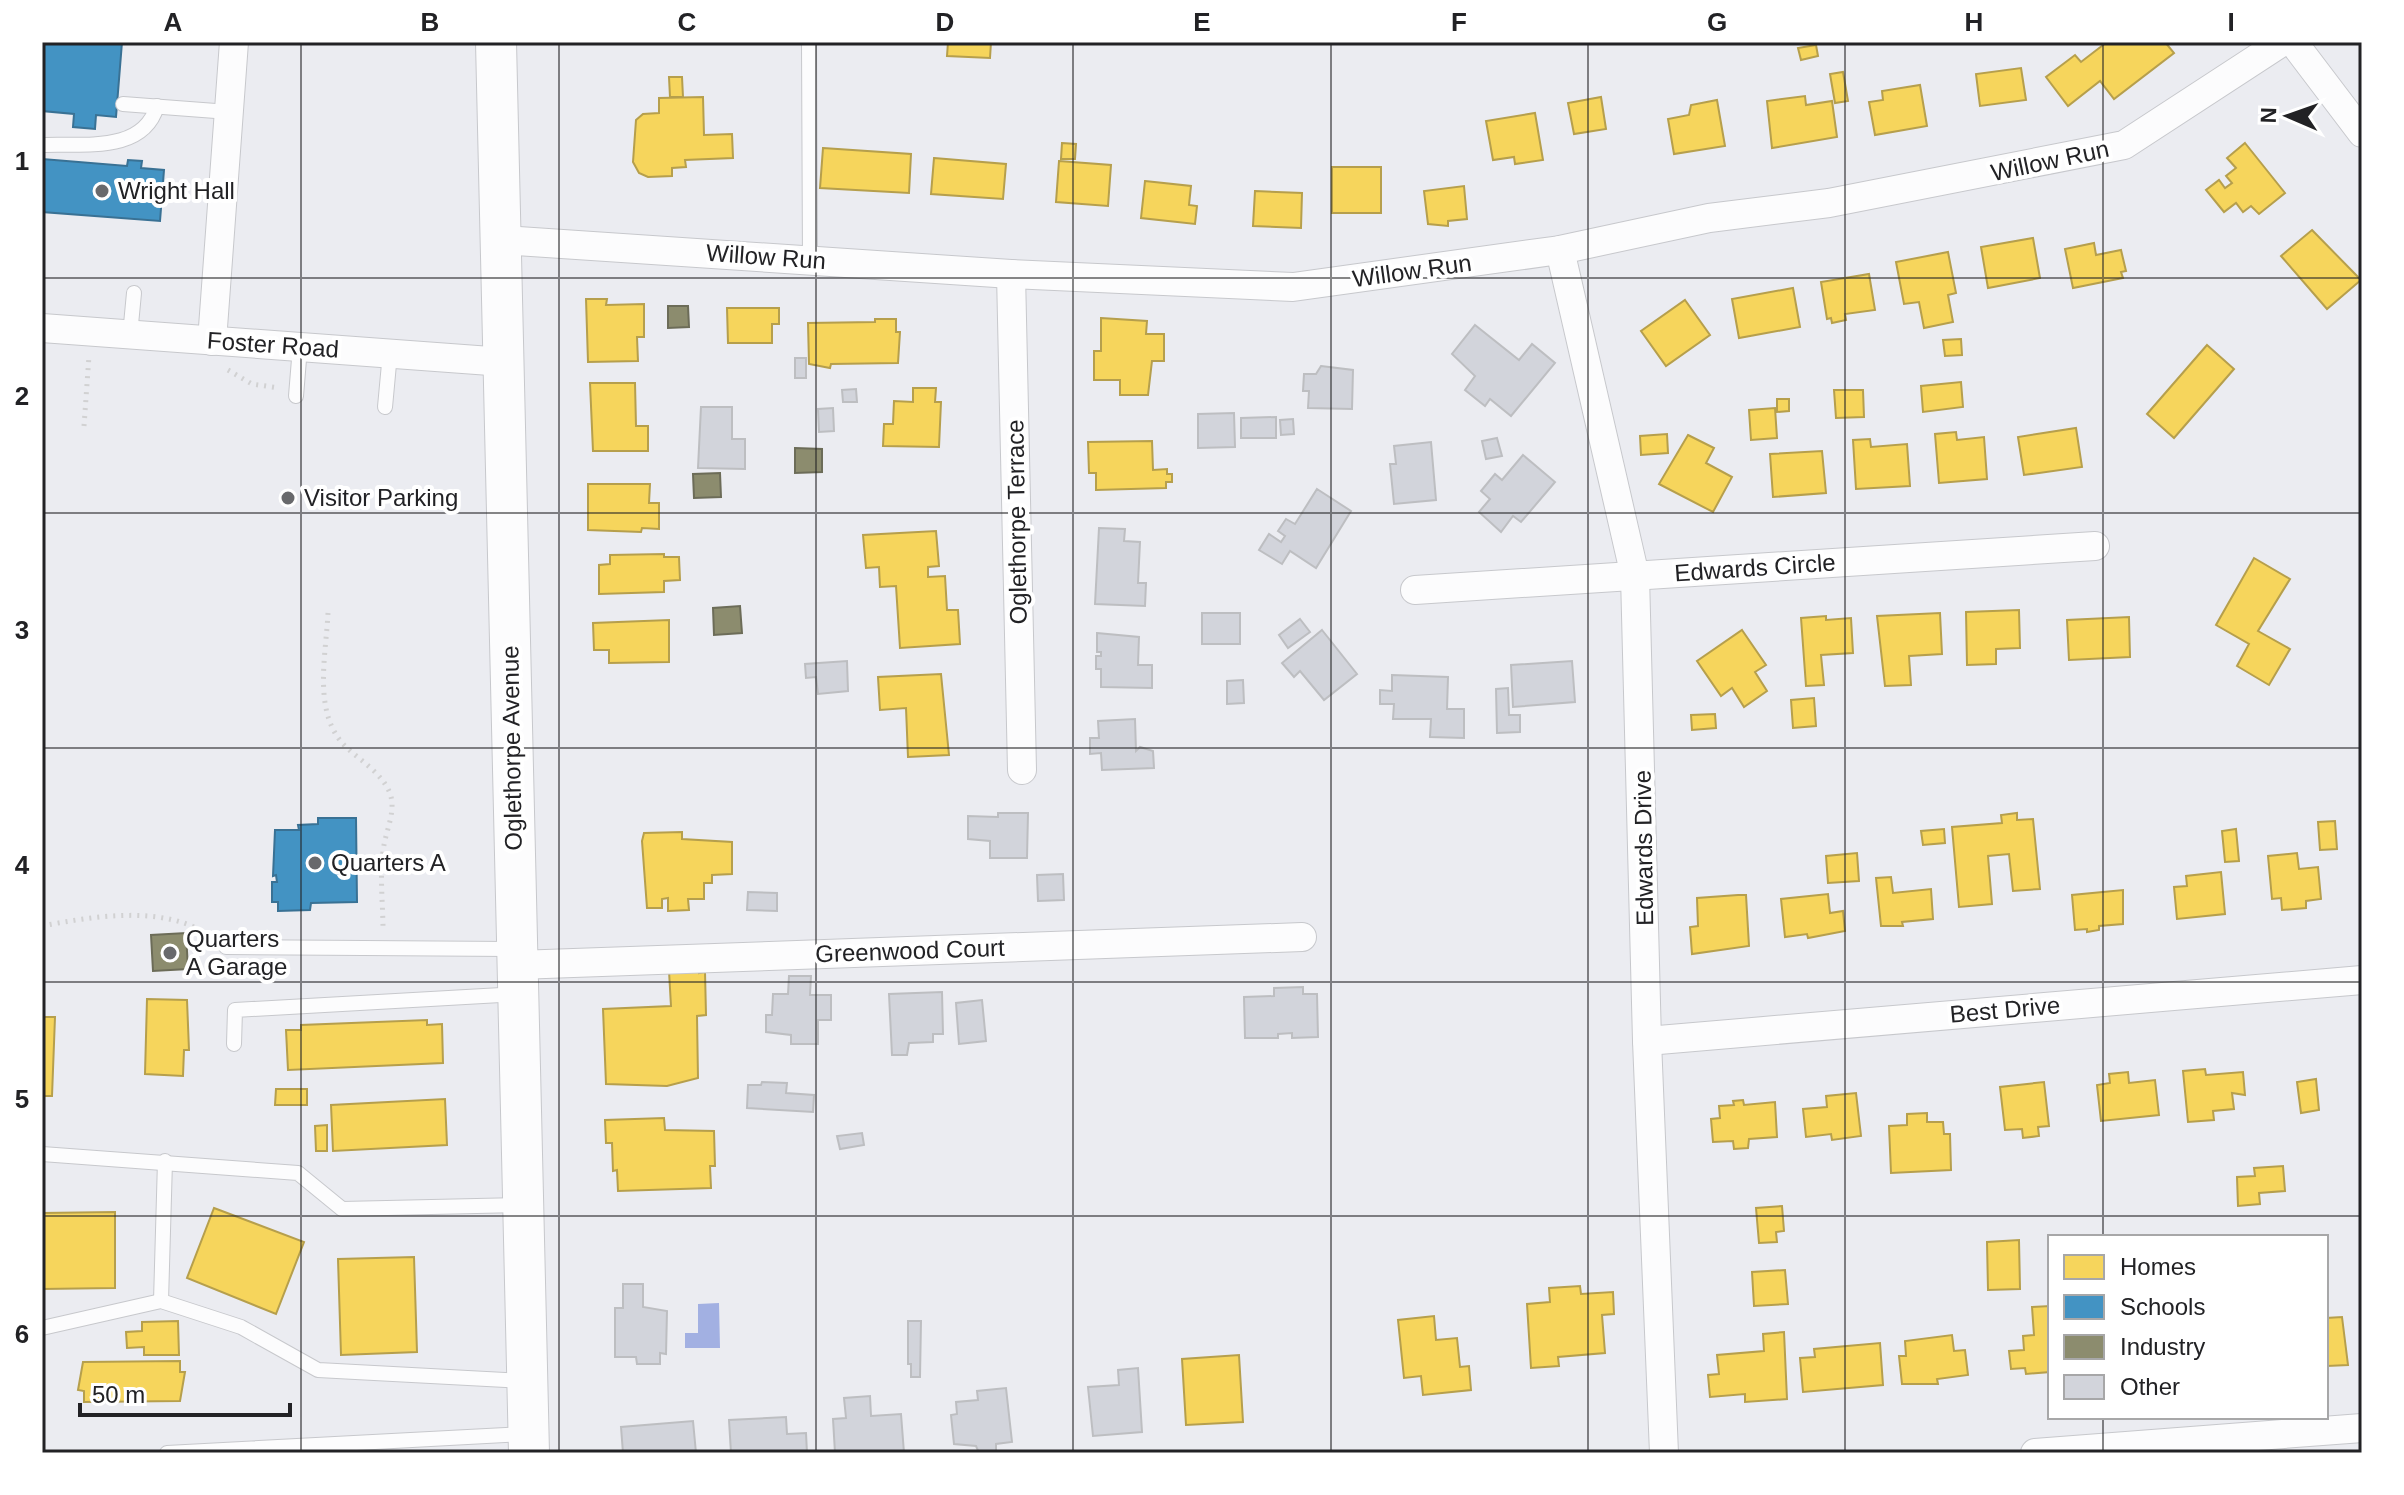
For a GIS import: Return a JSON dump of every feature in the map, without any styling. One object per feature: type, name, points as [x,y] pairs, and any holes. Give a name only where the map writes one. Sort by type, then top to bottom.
[{"type":"main road","name":"Oglethorpe Avenue","points":[[496,42],[529,1443]]},
{"type":"street","points":[[212,341],[234,42]]},
{"type":"street","name":"Willow Run","points":[[502,240],[1011,274],[1293,287],[1560,250],[1709,218],[1829,203],[2124,145],[2282,42]]},
{"type":"street","points":[[2293,42],[2362,133]]},
{"type":"street","name":"Edwards Drive","points":[[1560,250],[1635,576],[1647,1041],[1664,1453]]},
{"type":"street","name":"Oglethorpe Terrace","points":[[1011,274],[1022,770]]},
{"type":"street","name":"Foster Road","points":[[42,328],[504,362]]},
{"type":"street","name":"Edwards Circle","points":[[1415,590],[2095,546]]},
{"type":"street","name":"Greenwood Court","points":[[517,969],[1302,937]]},
{"type":"street","name":"Best Drive","points":[[1647,1041],[2362,980]]},
{"type":"street","points":[[2035,1453],[2362,1428]]},
{"type":"lane","points":[[809,42],[810,260]]},
{"type":"lane","points":[[123,104],[229,112]]},
{"type":"lane","points":[[42,145],[124,141],[144,129],[157,106]]},
{"type":"lane","points":[[130,335],[134,293]]},
{"type":"lane","points":[[296,396],[300,347]]},
{"type":"lane","points":[[385,407],[390,353]]},
{"type":"lane","points":[[226,947],[382,948],[517,969]]},
{"type":"lane","points":[[234,1044],[235,1010],[517,969]]},
{"type":"lane","points":[[42,1154],[298,1173],[342,1209],[523,1205]]},
{"type":"lane","points":[[161,1301],[165,1161]]},
{"type":"lane","points":[[42,1328],[161,1301],[241,1327],[318,1370],[527,1381]]},
{"type":"lane","points":[[167,1453],[472,1436],[529,1443]]},
{"type":"lane","points":[[472,1436],[473,1453]]},
{"type":"path","points":[[84,426],[89,351]]},
{"type":"path","points":[[328,613],[324,700],[328,722],[344,745],[375,771],[389,792],[392,806],[383,847],[382,948]]},
{"type":"path","points":[[42,926],[92,916],[169,919],[203,931],[226,947]]},
{"type":"water","points":[[719,1303],[720,1348],[685,1348],[685,1333],[698,1333],[698,1304]]},
{"type":"building: Homes","points":[[948,42],[991,42],[990,58],[947,56]]},
{"type":"building: Homes","points":[[2107,42],[2165,42],[2174,53],[2114,99],[2100,81],[2068,106],[2046,77],[2075,55],[2081,62]]},
{"type":"building: Homes","points":[[1816,45],[1818,56],[1801,60],[1798,48]]},
{"type":"building: Homes","points":[[2021,68],[2026,100],[1980,106],[1976,74]]},
{"type":"building: Homes","points":[[1843,72],[1848,101],[1835,103],[1830,74]]},
{"type":"building: Homes","points":[[669,77],[682,77],[683,97],[670,97]]},
{"type":"building: Homes","points":[[1920,85],[1927,126],[1875,135],[1869,102],[1883,100],[1882,91]]},
{"type":"building: Homes","points":[[1805,96],[1806,105],[1832,101],[1837,137],[1772,148],[1767,101]]},
{"type":"building: Homes","points":[[703,97],[704,135],[732,134],[733,158],[685,160],[686,167],[672,168],[672,176],[648,177],[639,173],[633,162],[636,120],[643,114],[659,113],[659,98]]},
{"type":"building: Homes","points":[[1601,97],[1606,129],[1574,134],[1568,103]]},
{"type":"building: Homes","points":[[1717,100],[1725,146],[1674,154],[1668,119],[1689,115],[1691,105]]},
{"type":"building: Homes","points":[[1535,113],[1543,160],[1515,164],[1514,157],[1493,160],[1486,121]]},
{"type":"building: Homes","points":[[1062,143],[1076,144],[1075,159],[1061,159]]},
{"type":"building: Homes","points":[[2245,143],[2285,193],[2259,214],[2251,206],[2243,212],[2236,203],[2224,212],[2206,190],[2219,180],[2225,188],[2232,183],[2226,176],[2236,168],[2227,158]]},
{"type":"building: Homes","points":[[823,148],[911,154],[909,193],[820,188]]},
{"type":"building: Homes","points":[[934,158],[1006,164],[1003,199],[931,194]]},
{"type":"building: Homes","points":[[1059,161],[1111,165],[1108,206],[1056,202]]},
{"type":"building: Homes","points":[[1332,167],[1381,167],[1381,213],[1332,213]]},
{"type":"building: Homes","points":[[1145,181],[1191,186],[1189,205],[1197,206],[1195,224],[1141,218]]},
{"type":"building: Homes","points":[[1464,186],[1467,219],[1448,221],[1448,226],[1428,224],[1424,191]]},
{"type":"building: Homes","points":[[1255,191],[1302,193],[1301,228],[1253,226]]},
{"type":"building: Homes","points":[[2312,230],[2361,280],[2327,309],[2281,256]]},
{"type":"building: Homes","points":[[2033,238],[2040,278],[1988,288],[1981,247]]},
{"type":"building: Homes","points":[[2094,243],[2096,255],[2121,250],[2126,271],[2121,272],[2123,278],[2073,288],[2065,249]]},
{"type":"building: Homes","points":[[1948,252],[1956,293],[1948,295],[1953,322],[1924,328],[1919,302],[1904,304],[1896,262]]},
{"type":"building: Homes","points":[[1869,274],[1875,310],[1845,314],[1846,320],[1832,323],[1831,318],[1827,319],[1821,282]]},
{"type":"building: Homes","points":[[1793,288],[1800,327],[1739,338],[1732,299]]},
{"type":"building: Homes","points":[[586,299],[607,299],[606,305],[644,304],[644,337],[637,337],[638,361],[588,362]]},
{"type":"building: Homes","points":[[1685,300],[1710,335],[1666,366],[1641,331]]},
{"type":"building: Homes","points":[[727,308],[779,308],[779,324],[772,324],[772,343],[728,343]]},
{"type":"building: Homes","points":[[1101,318],[1147,321],[1146,334],[1164,334],[1164,361],[1152,361],[1148,395],[1120,395],[1120,380],[1094,380],[1094,351],[1101,351]]},
{"type":"building: Homes","points":[[875,319],[896,319],[896,332],[900,332],[898,363],[831,364],[830,368],[809,364],[808,323],[875,322]]},
{"type":"building: Homes","points":[[1961,339],[1962,355],[1945,356],[1943,340]]},
{"type":"building: Homes","points":[[2207,345],[2234,369],[2174,438],[2147,414]]},
{"type":"building: Homes","points":[[1961,382],[1963,407],[1923,412],[1921,386]]},
{"type":"building: Homes","points":[[590,383],[635,383],[636,426],[648,426],[648,451],[593,451]]},
{"type":"building: Homes","points":[[913,388],[936,388],[935,402],[941,402],[939,447],[883,446],[884,424],[893,424],[894,401],[913,402]]},
{"type":"building: Homes","points":[[1834,390],[1863,390],[1864,417],[1836,418]]},
{"type":"building: Homes","points":[[1777,399],[1789,399],[1789,411],[1777,412]]},
{"type":"building: Homes","points":[[1775,408],[1777,438],[1751,440],[1749,410]]},
{"type":"building: Homes","points":[[2076,428],[2082,467],[2024,475],[2018,437]]},
{"type":"building: Homes","points":[[1956,432],[1957,440],[1984,437],[1987,479],[1939,483],[1935,434]]},
{"type":"building: Homes","points":[[1667,434],[1668,453],[1641,455],[1640,436]]},
{"type":"building: Homes","points":[[1688,435],[1714,448],[1706,463],[1732,477],[1713,512],[1659,484]]},
{"type":"building: Homes","points":[[1870,439],[1871,447],[1907,444],[1910,486],[1856,489],[1853,440]]},
{"type":"building: Homes","points":[[1152,441],[1153,470],[1167,469],[1167,474],[1172,474],[1172,482],[1166,482],[1166,488],[1096,490],[1096,473],[1089,473],[1088,442]]},
{"type":"building: Homes","points":[[1822,451],[1826,493],[1773,497],[1770,454]]},
{"type":"building: Homes","points":[[588,484],[650,484],[649,503],[659,503],[659,529],[642,528],[641,532],[588,530]]},
{"type":"building: Homes","points":[[936,531],[939,566],[928,567],[928,577],[945,576],[947,610],[958,610],[960,644],[900,648],[896,586],[880,587],[879,567],[866,568],[863,535]]},
{"type":"building: Homes","points":[[664,554],[664,557],[679,557],[680,580],[664,581],[664,592],[599,594],[599,565],[610,564],[610,555]]},
{"type":"building: Homes","points":[[2254,558],[2290,579],[2258,631],[2290,649],[2269,685],[2237,666],[2249,644],[2216,625]]},
{"type":"building: Homes","points":[[2019,610],[2020,648],[1996,649],[1996,664],[1967,665],[1966,612]]},
{"type":"building: Homes","points":[[1940,613],[1942,654],[1909,656],[1911,685],[1885,686],[1877,616]]},
{"type":"building: Homes","points":[[1826,616],[1826,620],[1851,618],[1853,653],[1821,655],[1824,685],[1806,686],[1801,618]]},
{"type":"building: Homes","points":[[2129,617],[2130,657],[2069,660],[2067,620]]},
{"type":"building: Homes","points":[[669,620],[669,662],[609,663],[609,650],[594,650],[593,623]]},
{"type":"building: Homes","points":[[1742,630],[1766,665],[1755,672],[1767,691],[1744,707],[1732,688],[1721,696],[1697,661]]},
{"type":"building: Homes","points":[[941,674],[949,755],[908,757],[906,708],[880,710],[878,677]]},
{"type":"building: Homes","points":[[1814,698],[1816,726],[1793,728],[1791,700]]},
{"type":"building: Homes","points":[[1715,714],[1716,728],[1692,730],[1691,715]]},
{"type":"building: Homes","points":[[2017,813],[2017,820],[2033,819],[2040,889],[2013,891],[2009,854],[1988,856],[1992,904],[1959,907],[1952,827],[2002,823],[2001,815]]},
{"type":"building: Homes","points":[[2335,821],[2337,849],[2320,850],[2318,822]]},
{"type":"building: Homes","points":[[1944,829],[1945,843],[1923,845],[1921,831]]},
{"type":"building: Homes","points":[[2236,829],[2239,861],[2225,862],[2222,831]]},
{"type":"building: Homes","points":[[682,832],[682,839],[732,842],[732,874],[712,875],[712,883],[704,883],[704,899],[688,899],[689,910],[668,911],[668,898],[662,899],[662,908],[647,908],[644,833]]},
{"type":"building: Homes","points":[[1857,853],[1859,881],[1828,883],[1826,856]]},
{"type":"building: Homes","points":[[2297,853],[2299,869],[2318,867],[2321,899],[2306,901],[2306,908],[2282,910],[2281,898],[2272,899],[2268,856]]},
{"type":"building: Homes","points":[[2221,872],[2225,914],[2177,919],[2174,887],[2187,886],[2186,876]]},
{"type":"building: Homes","points":[[1891,877],[1893,893],[1931,889],[1933,919],[1902,922],[1903,926],[1881,926],[1876,878]]},
{"type":"building: Homes","points":[[2123,890],[2123,924],[2099,926],[2099,930],[2087,932],[2087,929],[2075,930],[2072,895]]},
{"type":"building: Homes","points":[[1828,894],[1830,913],[1843,911],[1845,931],[1808,938],[1807,934],[1785,937],[1781,899]]},
{"type":"building: Homes","points":[[1746,895],[1749,946],[1692,954],[1690,927],[1698,926],[1697,898]]},
{"type":"building: Homes","points":[[699,969],[699,973],[705,972],[706,1015],[697,1016],[698,1078],[667,1086],[606,1084],[603,1009],[671,1006],[669,971]]},
{"type":"building: Homes","points":[[147,999],[187,1000],[189,1050],[184,1050],[183,1076],[145,1074]]},
{"type":"building: Homes","points":[[42,1017],[55,1017],[52,1096],[42,1096]]},
{"type":"building: Homes","points":[[427,1020],[427,1025],[442,1024],[443,1063],[288,1070],[286,1030],[301,1030],[301,1025]]},
{"type":"building: Homes","points":[[2205,1069],[2206,1075],[2243,1072],[2245,1095],[2232,1093],[2234,1109],[2213,1111],[2214,1120],[2188,1122],[2183,1071]]},
{"type":"building: Homes","points":[[2128,1072],[2129,1083],[2155,1080],[2159,1115],[2101,1121],[2097,1085],[2110,1083],[2109,1074]]},
{"type":"building: Homes","points":[[2316,1079],[2319,1110],[2301,1113],[2297,1082]]},
{"type":"building: Homes","points":[[2044,1082],[2049,1126],[2038,1127],[2039,1136],[2023,1138],[2022,1129],[2005,1130],[2000,1087]]},
{"type":"building: Homes","points":[[276,1089],[307,1089],[307,1105],[275,1105]]},
{"type":"building: Homes","points":[[1856,1093],[1861,1136],[1832,1140],[1831,1134],[1806,1137],[1803,1109],[1827,1107],[1826,1096]]},
{"type":"building: Homes","points":[[445,1099],[447,1145],[333,1151],[331,1105]]},
{"type":"building: Homes","points":[[1743,1100],[1744,1105],[1775,1102],[1777,1137],[1749,1139],[1748,1148],[1734,1149],[1733,1141],[1713,1142],[1711,1119],[1720,1118],[1719,1106],[1734,1105],[1733,1101]]},
{"type":"building: Homes","points":[[1927,1113],[1927,1122],[1943,1122],[1944,1134],[1950,1134],[1951,1170],[1891,1173],[1889,1126],[1907,1125],[1907,1114]]},
{"type":"building: Homes","points":[[664,1118],[665,1130],[714,1131],[715,1166],[710,1166],[711,1188],[618,1191],[617,1170],[613,1171],[612,1143],[606,1143],[605,1120]]},
{"type":"building: Homes","points":[[327,1125],[327,1151],[316,1151],[315,1126]]},
{"type":"building: Homes","points":[[2283,1166],[2285,1191],[2259,1193],[2260,1204],[2238,1206],[2237,1177],[2255,1176],[2254,1168]]},
{"type":"building: Homes","points":[[1782,1206],[1784,1231],[1776,1232],[1777,1242],[1759,1243],[1756,1208]]},
{"type":"building: Homes","points":[[214,1208],[304,1242],[276,1314],[187,1278]]},
{"type":"building: Homes","points":[[115,1212],[115,1288],[42,1289],[42,1213]]},
{"type":"building: Homes","points":[[2019,1240],[2020,1289],[1988,1290],[1987,1242]]},
{"type":"building: Homes","points":[[414,1257],[417,1352],[341,1355],[338,1259]]},
{"type":"building: Homes","points":[[1785,1270],[1788,1304],[1754,1306],[1752,1272]]},
{"type":"building: Homes","points":[[1580,1286],[1581,1294],[1613,1292],[1614,1314],[1602,1315],[1605,1353],[1558,1357],[1559,1366],[1531,1368],[1527,1304],[1550,1302],[1549,1288]]},
{"type":"building: Homes","points":[[2048,1306],[2048,1372],[2026,1374],[2025,1368],[2011,1369],[2009,1351],[2024,1350],[2023,1336],[2034,1335],[2032,1307]]},
{"type":"building: Homes","points":[[1434,1316],[1436,1340],[1457,1338],[1460,1367],[1469,1366],[1471,1390],[1423,1395],[1421,1376],[1404,1378],[1398,1320]]},
{"type":"building: Homes","points":[[2342,1317],[2348,1365],[2328,1366],[2328,1318]]},
{"type":"building: Homes","points":[[178,1321],[179,1355],[144,1355],[144,1347],[127,1348],[126,1332],[142,1331],[142,1322]]},
{"type":"building: Homes","points":[[1784,1332],[1787,1399],[1745,1402],[1745,1394],[1710,1397],[1708,1375],[1719,1374],[1717,1355],[1764,1351],[1763,1334]]},
{"type":"building: Homes","points":[[1952,1335],[1954,1351],[1965,1350],[1968,1375],[1937,1379],[1938,1384],[1902,1384],[1899,1356],[1906,1356],[1905,1341]]},
{"type":"building: Homes","points":[[1880,1343],[1883,1385],[1803,1392],[1800,1358],[1815,1357],[1814,1349]]},
{"type":"building: Homes","points":[[1239,1355],[1243,1422],[1186,1425],[1182,1359]]},
{"type":"building: Homes","points":[[180,1361],[180,1372],[185,1372],[180,1401],[84,1402],[84,1391],[78,1390],[83,1362]]},
{"type":"building: Schools","name":"Wright Hall","points":[[42,42],[122,42],[116,117],[96,115],[95,129],[73,127],[74,114],[42,111]]},
{"type":"building: Schools","name":"Wright Hall","points":[[42,159],[127,166],[128,160],[142,161],[141,168],[164,170],[160,221],[42,212]]},
{"type":"building: Schools","name":"Quarters A","points":[[318,818],[356,818],[357,902],[311,903],[310,910],[278,911],[278,902],[272,902],[272,882],[277,882],[276,875],[273,876],[275,830],[299,830],[298,825],[318,824]]},
{"type":"building: Industry","points":[[668,306],[688,306],[689,327],[668,328]]},
{"type":"building: Industry","points":[[795,448],[822,449],[822,472],[795,473]]},
{"type":"building: Industry","points":[[720,473],[721,497],[694,498],[693,474]]},
{"type":"building: Industry","points":[[740,606],[742,633],[714,635],[713,608]]},
{"type":"building: Industry","name":"Quarters A Garage","points":[[186,933],[188,969],[153,971],[151,935]]},
{"type":"building: Other","points":[[1475,325],[1519,360],[1532,344],[1555,363],[1511,416],[1490,399],[1485,406],[1465,390],[1475,376],[1452,354]]},
{"type":"building: Other","points":[[795,358],[806,358],[806,378],[795,378]]},
{"type":"building: Other","points":[[1321,366],[1353,370],[1352,409],[1308,408],[1309,391],[1303,391],[1304,374],[1316,374]]},
{"type":"building: Other","points":[[856,389],[857,402],[843,402],[842,390]]},
{"type":"building: Other","points":[[701,407],[732,407],[732,439],[745,439],[745,469],[698,468]]},
{"type":"building: Other","points":[[833,408],[834,431],[819,432],[818,409]]},
{"type":"building: Other","points":[[1234,413],[1235,447],[1198,448],[1198,414]]},
{"type":"building: Other","points":[[1276,417],[1276,438],[1241,438],[1241,418]]},
{"type":"building: Other","points":[[1293,419],[1294,434],[1281,435],[1280,420]]},
{"type":"building: Other","points":[[1497,438],[1502,456],[1486,459],[1482,441]]},
{"type":"building: Other","points":[[1431,442],[1436,500],[1394,504],[1390,464],[1396,464],[1394,446]]},
{"type":"building: Other","points":[[1523,455],[1555,482],[1521,522],[1513,516],[1501,532],[1479,512],[1490,499],[1481,491],[1495,474],[1502,480]]},
{"type":"building: Other","points":[[1317,489],[1351,511],[1316,568],[1290,551],[1282,564],[1259,550],[1269,534],[1281,542],[1285,536],[1278,531],[1286,519],[1295,524]]},
{"type":"building: Other","points":[[1099,528],[1125,529],[1124,541],[1140,542],[1138,583],[1146,583],[1145,606],[1095,604]]},
{"type":"building: Other","points":[[1202,613],[1240,613],[1240,644],[1202,644]]},
{"type":"building: Other","points":[[1300,619],[1310,632],[1288,648],[1279,635]]},
{"type":"building: Other","points":[[1322,630],[1357,674],[1324,700],[1300,671],[1294,677],[1282,663]]},
{"type":"building: Other","points":[[1097,633],[1139,637],[1138,665],[1152,665],[1152,688],[1101,687],[1101,669],[1096,669],[1096,656],[1101,656],[1101,652],[1097,652]]},
{"type":"building: Other","points":[[847,661],[848,691],[818,694],[816,677],[806,678],[805,664]]},
{"type":"building: Other","points":[[1572,661],[1575,702],[1513,707],[1511,665]]},
{"type":"building: Other","points":[[1392,675],[1448,677],[1447,709],[1464,709],[1464,738],[1430,737],[1431,719],[1393,719],[1394,704],[1380,704],[1380,690],[1392,691]]},
{"type":"building: Other","points":[[1243,680],[1244,703],[1227,704],[1227,681]]},
{"type":"building: Other","points":[[1508,688],[1509,715],[1520,715],[1520,732],[1497,733],[1496,689]]},
{"type":"building: Other","points":[[1135,719],[1136,751],[1140,747],[1153,751],[1154,768],[1102,770],[1101,753],[1090,754],[1090,738],[1099,738],[1098,721]]},
{"type":"building: Other","points":[[998,813],[1028,813],[1027,858],[990,858],[990,841],[968,839],[968,816],[998,817]]},
{"type":"building: Other","points":[[1063,874],[1064,900],[1038,901],[1037,875]]},
{"type":"building: Other","points":[[748,892],[777,893],[777,911],[747,910]]},
{"type":"building: Other","points":[[789,976],[811,976],[810,995],[831,995],[831,1020],[818,1020],[818,1044],[791,1044],[791,1035],[766,1032],[766,1015],[772,1015],[773,994],[788,994]]},
{"type":"building: Other","points":[[1303,987],[1303,994],[1317,994],[1318,1037],[1292,1038],[1292,1033],[1278,1034],[1278,1038],[1245,1038],[1244,997],[1274,996],[1274,988]]},
{"type":"building: Other","points":[[942,992],[943,1034],[933,1034],[933,1042],[909,1043],[907,1055],[892,1055],[889,994]]},
{"type":"building: Other","points":[[982,1000],[986,1041],[959,1044],[956,1003]]},
{"type":"building: Other","points":[[762,1082],[787,1083],[786,1093],[814,1095],[813,1112],[747,1108],[748,1085],[761,1085]]},
{"type":"building: Other","points":[[862,1133],[864,1145],[840,1149],[837,1136]]},
{"type":"building: Other","points":[[623,1284],[643,1284],[643,1307],[667,1311],[666,1354],[660,1353],[660,1364],[637,1364],[636,1357],[615,1357],[615,1308],[623,1308]]},
{"type":"building: Other","points":[[908,1321],[921,1321],[920,1377],[911,1377],[911,1364],[908,1364]]},
{"type":"building: Other","points":[[1138,1368],[1142,1432],[1093,1436],[1088,1387],[1119,1385],[1118,1370]]},
{"type":"building: Other","points":[[1006,1388],[1012,1442],[996,1444],[996,1451],[979,1453],[976,1446],[954,1444],[951,1415],[957,1414],[956,1402],[978,1400],[977,1391]]},
{"type":"building: Other","points":[[870,1396],[871,1416],[901,1414],[904,1453],[835,1453],[833,1419],[846,1418],[844,1398]]},
{"type":"building: Other","points":[[786,1417],[787,1434],[806,1433],[807,1453],[731,1453],[729,1420]]},
{"type":"building: Other","points":[[693,1421],[696,1453],[623,1453],[621,1427]]},
{"type":"place","name":"Wright Hall","points":[[102,191]]},
{"type":"place","name":"Visitor Parking","points":[[288,498]]},
{"type":"place","name":"Quarters A","points":[[315,863]]},
{"type":"place","name":"Quarters A Garage","points":[[170,953]]}]
